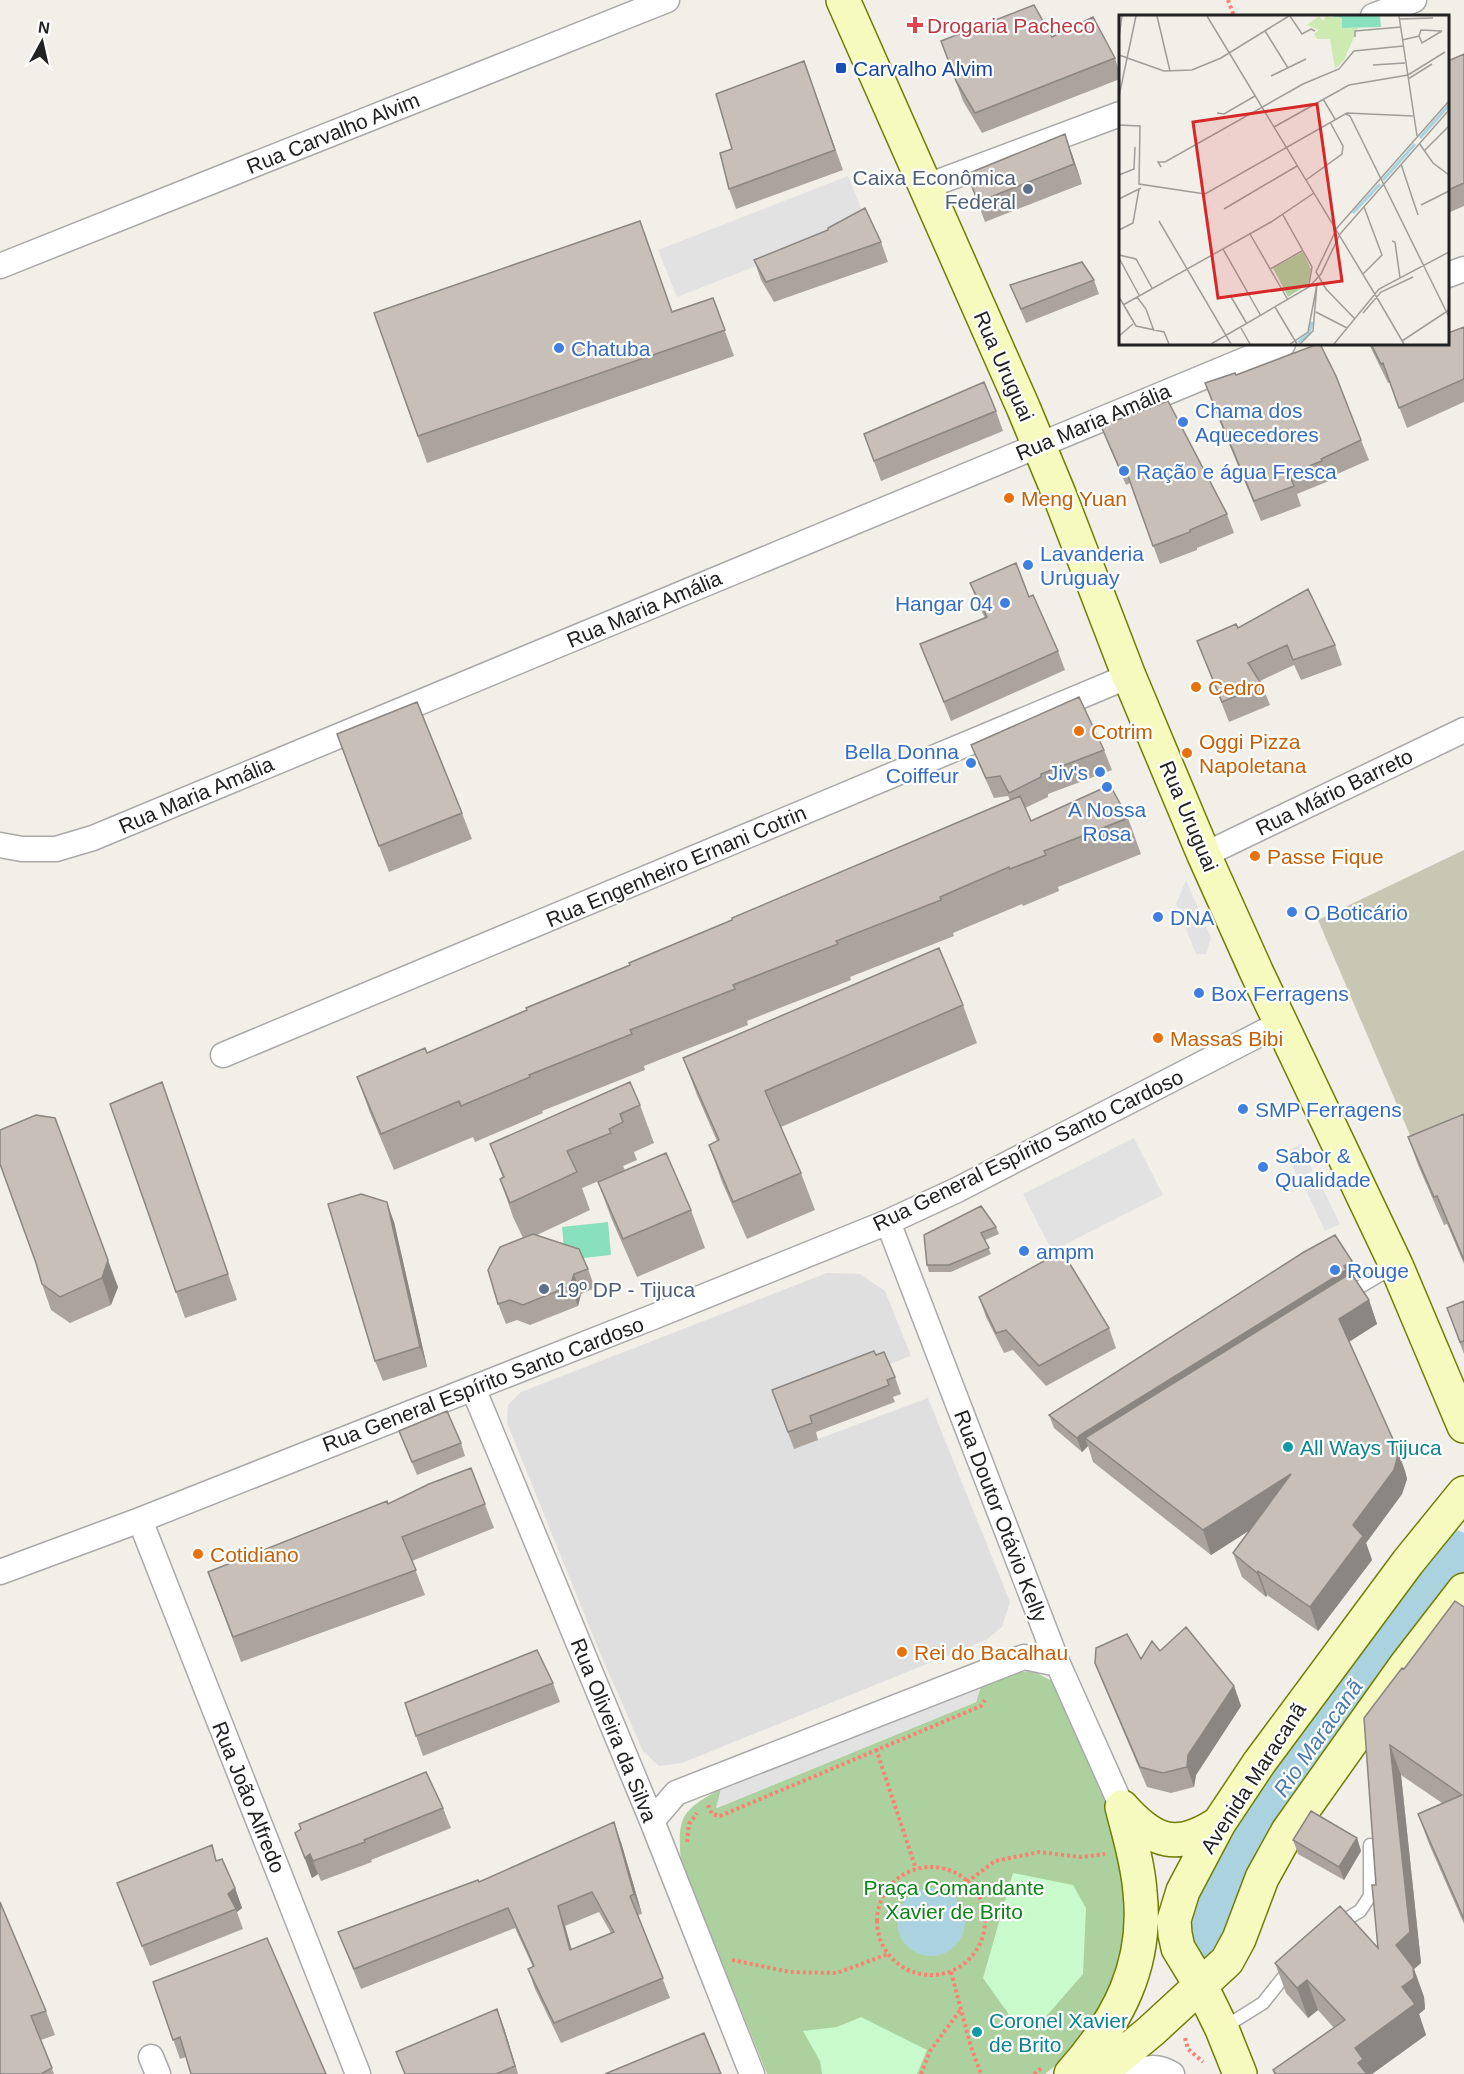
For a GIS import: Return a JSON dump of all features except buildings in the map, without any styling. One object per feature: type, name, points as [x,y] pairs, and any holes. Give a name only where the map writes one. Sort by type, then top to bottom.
[{"type":"street","name":"Rua Carvalho Alvim","points":[[0,266],[667,0]]},
{"type":"street","name":"Rua Uruguai","points":[[843,0],[1059,494],[1129,676],[1204,855],[1396,1265],[1464,1426]]},
{"type":"street","points":[[1376,15],[1414,0]]},
{"type":"street","points":[[925,187],[1119,114]]},
{"type":"street","points":[[1449,276],[1464,269]]},
{"type":"street","name":"Rua Maria Amália","points":[[0,845],[22,849],[56,849],[93,838],[1281,345]]},
{"type":"street","name":"Rua Engenheiro Ernani Cotrin","points":[[223,1055],[1129,676]]},
{"type":"street","name":"Rua Mário Barreto","points":[[1204,855],[1464,730]]},
{"type":"street","name":"Rua General Espírito Santo Cardoso","points":[[0,1572],[140,1520],[888,1222],[957,1190],[1281,1023]]},
{"type":"street","name":"Rua Doutor Otávio Kelly","points":[[888,1222],[1058,1664],[1122,1807]]},
{"type":"street","name":"Rua Oliveira da Silva","points":[[473,1388],[652,1821],[752,2074]]},
{"type":"street","name":"Avenida Maracanã","points":[[1201,1986],[1178,1948],[1174,1920],[1183,1891],[1219,1823],[1291,1718],[1408,1562],[1464,1493]]},
{"type":"street","name":"Rua João Alfredo","points":[[140,1520],[358,2074]]},
{"type":"street","points":[[1100,2074],[1227,1961],[1239,1939],[1262,1878],[1288,1831],[1406,1665],[1464,1590]]},
{"type":"street","points":[[652,1821],[676,1793],[1024,1657],[1058,1664]]},
{"type":"street","points":[[1122,1807],[1143,1828],[1157,1836],[1171,1840],[1191,1839],[1219,1823]]},
{"type":"street","points":[[1071,2074],[1099,2039],[1123,1998],[1131,1982],[1137,1958],[1141,1931],[1140,1891],[1136,1862],[1122,1807]]},
{"type":"street","points":[[1201,1986],[1240,2074]]},
{"type":"street","points":[[1134,2074],[1152,2067],[1172,2074]]},
{"type":"lane","points":[[1340,1299],[1396,1265]]},
{"type":"lane","points":[[1331,1929],[1360,1911],[1370,1896],[1370,1845]]},
{"type":"lane","points":[[1222,2029],[1263,2002],[1301,1956]]},
{"type":"path","points":[[1228,0],[1234,15]]},
{"type":"path","points":[[686,1851],[689,1824],[698,1811],[708,1805],[712,1814],[720,1815],[981,1706],[988,1696]]},
{"type":"path","points":[[876,1749],[916,1869]]},
{"type":"path","points":[[968,1882],[995,1861],[1039,1852],[1082,1857],[1113,1853]]},
{"type":"path","points":[[934,1868],[952,1872],[968,1882],[979,1896],[985,1913],[984,1931],[978,1948],[966,1963],[951,1972],[934,1976],[916,1973],[900,1966],[888,1954],[880,1939],[877,1921],[880,1905],[888,1889],[900,1877],[916,1869],[934,1868]]},
{"type":"path","points":[[733,1969],[729,1959],[790,1972],[837,1973],[888,1954]]},
{"type":"path","points":[[951,1972],[981,2074]]},
{"type":"path","points":[[921,2074],[930,2051],[961,2009]]},
{"type":"path","points":[[1181,2030],[1188,2049],[1208,2066]]},
{"type":"shaded area","points":[[848,176],[867,223],[677,297],[658,250]]},
{"type":"shaded area","points":[[1464,850],[1464,1130],[1416,1149],[1318,920]]},
{"type":"shaded area","points":[[1186,880],[1211,938],[1206,954],[1196,954],[1176,904]]},
{"type":"shaded area","points":[[1134,1138],[1163,1195],[1052,1251],[1023,1194]]},
{"type":"shaded area","points":[[1301,1144],[1313,1171],[1298,1178],[1286,1152]]},
{"type":"shaded area","points":[[1319,1181],[1340,1224],[1325,1231],[1305,1188]]},
{"type":"shaded area","points":[[827,1273],[860,1274],[885,1291],[911,1356],[778,1407],[794,1448],[928,1398],[1010,1602],[1002,1627],[986,1640],[682,1763],[659,1766],[643,1751],[600,1653],[507,1423],[508,1405],[521,1392]]},
{"type":"shaded area","points":[[982,1683],[976,1702],[716,1808],[721,1789]]},
{"type":"green space","points":[[608,1222],[611,1255],[565,1260],[562,1227]]},
{"type":"green space","name":"Praça Comandante Xavier de Brito","points":[[1033,1671],[1054,1682],[1072,1711],[1120,1835],[1128,1885],[1118,1988],[1068,2055],[1045,2074],[767,2074],[681,1862],[680,1835],[684,1816],[697,1803],[721,1789],[717,1808],[976,1702],[982,1683],[1010,1673]]},
{"type":"green space","points":[[1013,1873],[1073,1885],[1086,1908],[1083,1974],[1036,2028],[1020,2030],[983,1978]]},
{"type":"green space","points":[[861,2017],[927,2050],[917,2074],[822,2074],[820,2061],[803,2031],[837,2027]]},
{"type":"water","points":[[924,1888],[938,1888],[950,1893],[960,1903],[965,1922],[960,1941],[950,1951],[938,1956],[924,1956],[912,1951],[902,1941],[897,1929],[897,1915],[902,1903],[912,1893]]},
{"type":"waterway","name":"Rio Maracanã","points":[[1204,1935],[1227,1880],[1257,1827],[1427,1581],[1453,1553]]},
{"type":"place","name":"Drogaria Pacheco","points":[[915,25]]},
{"type":"place","name":"Carvalho Alvim","points":[[841,68]]},
{"type":"place","name":"Caixa Econômica Federal","points":[[1028,189]]},
{"type":"place","name":"Chatuba","points":[[559,348]]},
{"type":"place","name":"Chama dos Aquecedores","points":[[1183,422]]},
{"type":"place","name":"Ração e água Fresca","points":[[1124,471]]},
{"type":"place","name":"Meng Yuan","points":[[1009,498]]},
{"type":"place","name":"Lavanderia Uruguay","points":[[1028,565]]},
{"type":"place","name":"Hangar 04","points":[[1005,603]]},
{"type":"place","name":"Cedro","points":[[1196,687]]},
{"type":"place","name":"Cotrim","points":[[1079,731]]},
{"type":"place","name":"Oggi Pizza Napoletana","points":[[1187,753]]},
{"type":"place","name":"Bella Donna Coiffeur","points":[[971,763]]},
{"type":"place","name":"Jiv's","points":[[1100,772]]},
{"type":"place","name":"A Nossa Rosa","points":[[1107,787]]},
{"type":"place","name":"Passe Fique","points":[[1255,856]]},
{"type":"place","name":"O Boticário","points":[[1292,912]]},
{"type":"place","name":"DNA","points":[[1158,917]]},
{"type":"place","name":"Box Ferragens","points":[[1199,993]]},
{"type":"place","name":"Massas Bibi","points":[[1158,1038]]},
{"type":"place","name":"SMP Ferragens","points":[[1243,1109]]},
{"type":"place","name":"Sabor & Qualidade","points":[[1263,1167]]},
{"type":"place","name":"ampm","points":[[1024,1251]]},
{"type":"place","name":"Rouge","points":[[1335,1270]]},
{"type":"place","name":"19º DP - Tijuca","points":[[544,1289]]},
{"type":"place","name":"All Ways Tijuca","points":[[1288,1447]]},
{"type":"place","name":"Cotidiano","points":[[198,1554]]},
{"type":"place","name":"Rei do Bacalhau","points":[[902,1652]]},
{"type":"place","name":"Coronel Xavier de Brito","points":[[977,2032]]}]
